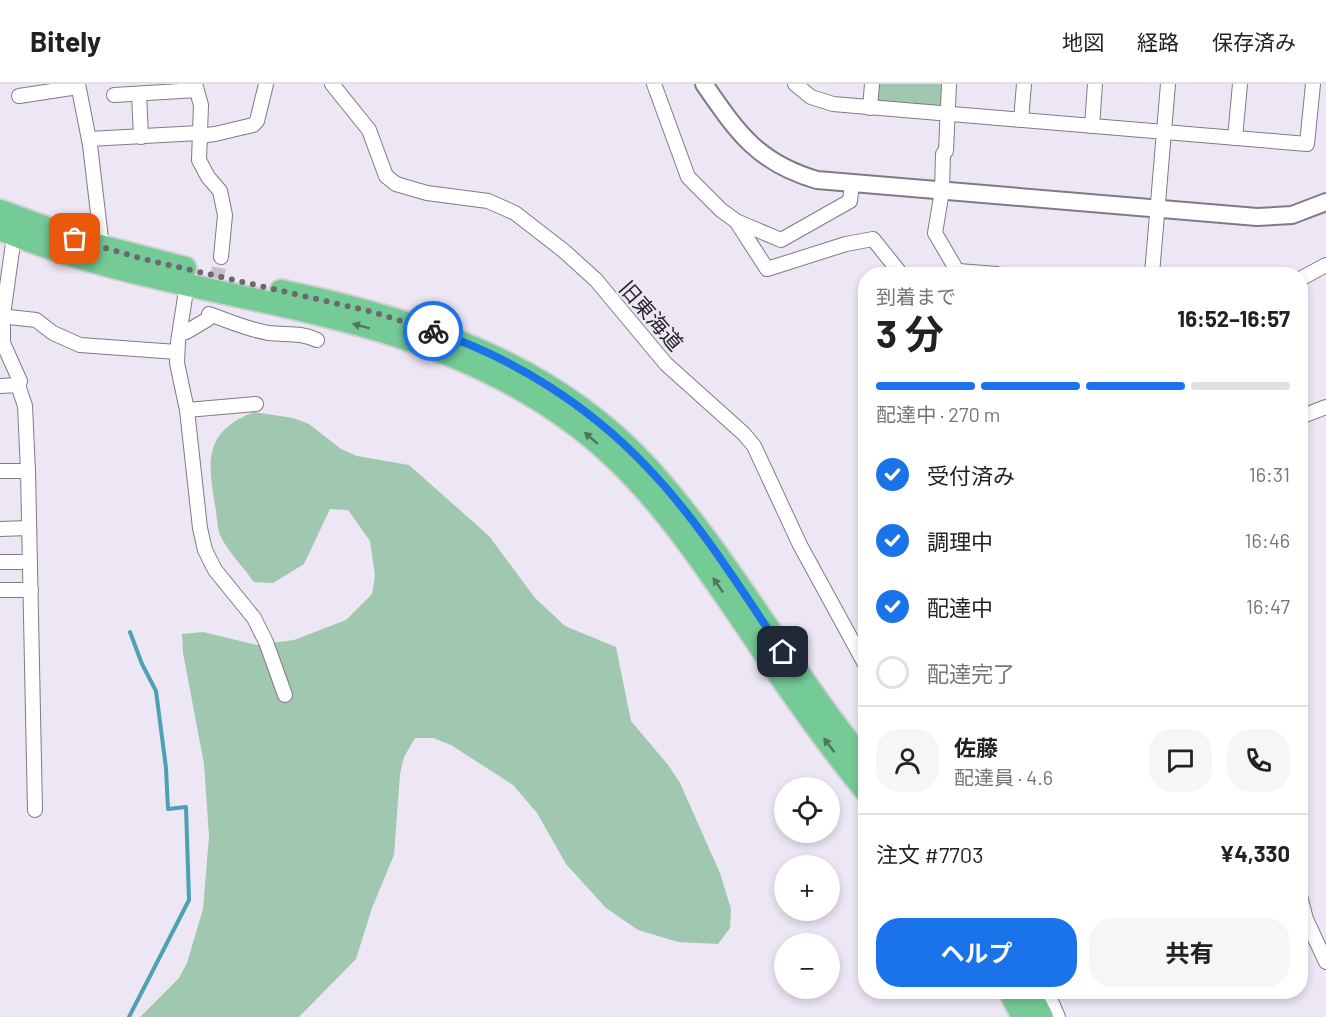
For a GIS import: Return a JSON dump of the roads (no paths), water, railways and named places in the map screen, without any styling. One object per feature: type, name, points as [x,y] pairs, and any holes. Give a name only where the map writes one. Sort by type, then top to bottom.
[{"type":"highway","points":[[8,224],[102,247],[189,277],[425,345],[494,373],[548,405],[579,427],[634,477],[672,521],[817,728],[858,781]]},
{"type":"highway","points":[[8,224],[104,265],[189,277],[373,312],[436,332],[510,364],[589,414],[646,466],[716,553],[825,711],[858,754]]},
{"type":"highway","points":[[1014,999],[1023,1017]]},
{"type":"highway","points":[[1033,999],[1042,1017]]},
{"type":"street","points":[[89,139],[215,134],[253,125],[257,121],[266,84]]},
{"type":"street","name":"旧東海道","points":[[332,84],[369,130],[386,176],[396,184],[428,193],[488,201],[515,213],[564,251],[596,280],[666,364],[744,434],[754,446],[800,545],[858,651]]},
{"type":"street","points":[[654,84],[688,177],[721,210],[736,221],[781,240],[850,201],[852,183]]},
{"type":"street","points":[[704,84],[745,139],[772,163],[817,180],[1275,217],[1309,210],[1326,202]]},
{"type":"street","points":[[870,108],[872,84]]},
{"type":"street","points":[[950,84],[946,151],[943,154],[941,170],[942,191],[935,233],[955,267]]},
{"type":"street","points":[[1021,120],[1024,84]]},
{"type":"street","points":[[1092,126],[1095,84]]},
{"type":"street","points":[[1153,267],[1168,84]]},
{"type":"street","points":[[1235,138],[1240,84]]},
{"type":"street","points":[[801,87],[832,104],[1307,144],[1312,84]]},
{"type":"street","points":[[19,96],[78,85],[89,139],[102,247]]},
{"type":"street","points":[[114,95],[196,87],[201,105],[199,160],[222,196],[225,221],[221,257]]},
{"type":"street","points":[[139,94],[141,137]]},
{"type":"street","points":[[736,221],[767,269],[846,244],[873,239],[895,267]]},
{"type":"street","points":[[8,224],[2,315],[3,343],[20,381],[18,385],[25,406],[35,810]]},
{"type":"street","points":[[1308,275],[1326,265]]},
{"type":"street","points":[[189,277],[177,352],[187,410],[193,482],[205,550],[215,570],[254,618],[266,642],[285,695]]},
{"type":"street","points":[[180,331],[186,332],[208,319],[211,308],[246,327],[271,333],[308,336],[317,340]]},
{"type":"street","points":[[2,315],[36,320],[53,333],[80,345],[177,352]]},
{"type":"street","points":[[0,386],[18,385]]},
{"type":"street","points":[[187,410],[256,404]]},
{"type":"street","points":[[1308,414],[1326,407]]},
{"type":"street","points":[[0,471],[28,471]]},
{"type":"street","points":[[0,529],[29,528]]},
{"type":"street","points":[[0,562],[30,562]]},
{"type":"street","points":[[0,590],[31,590]]},
{"type":"street","points":[[1308,923],[1326,962]]},
{"type":"street","points":[[1050,999],[1058,1017]]},
{"type":"waterway","points":[[129,1017],[189,900],[186,807],[168,809],[166,768],[156,691],[142,664],[130,632]]},
{"type":"tunnel","points":[[212,302],[221,257]]}]
